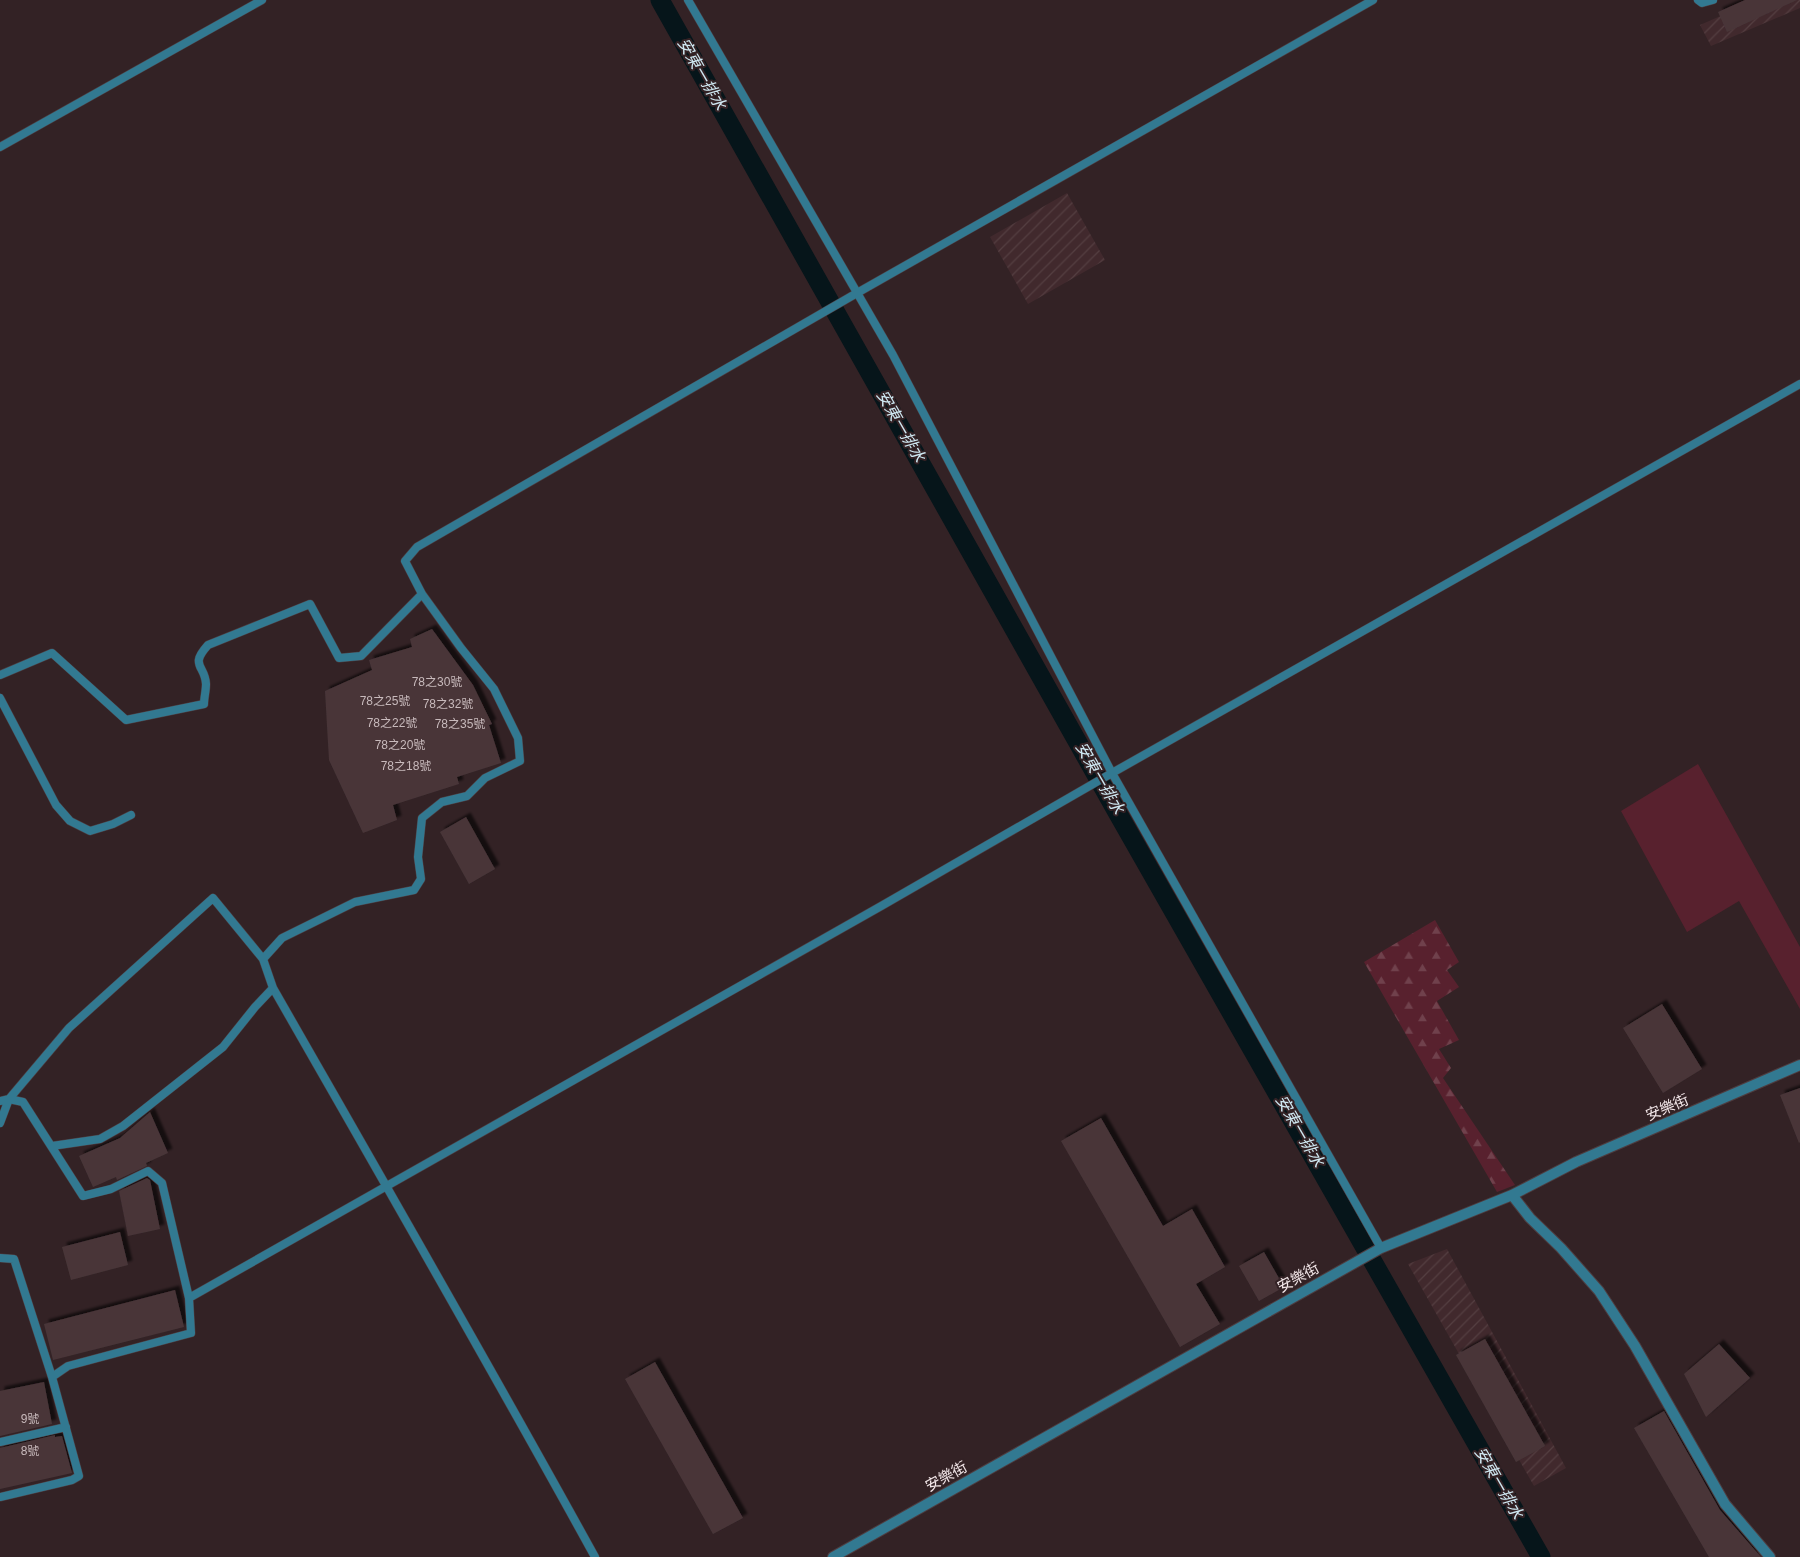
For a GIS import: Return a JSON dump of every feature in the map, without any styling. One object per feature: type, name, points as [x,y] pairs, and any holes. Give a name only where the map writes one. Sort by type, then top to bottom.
[{"type":"street","name":"安樂街","points":[[833,1557],[1382,1248],[1512,1195],[1576,1162],[1800,1065]]},
{"type":"street","points":[[1512,1195],[1530,1218],[1561,1248],[1599,1291],[1635,1346],[1725,1504],[1770,1557]]},
{"type":"lane","points":[[0,147],[262,0]]},
{"type":"lane","points":[[688,0],[893,355],[1112,772],[1382,1248]]},
{"type":"lane","points":[[263,959],[282,938],[355,902],[414,890],[421,879],[418,857],[422,818],[442,802],[467,796],[486,778],[520,761],[518,738],[494,689],[461,648],[422,594],[406,561],[417,547],[857,292],[1373,0]]},
{"type":"lane","points":[[1698,0],[1702,3],[1713,0]]},
{"type":"lane","points":[[189,1298],[883,906],[1112,772],[1800,384]]},
{"type":"lane","points":[[0,675],[52,653],[126,720],[204,704],[206,683],[198,664],[200,654],[208,645],[310,604],[339,658],[361,656],[422,594]]},
{"type":"lane","points":[[0,698],[56,805],[70,821],[90,830],[113,824],[131,816]]},
{"type":"lane","points":[[0,1123],[9,1099],[69,1028],[213,898],[263,959],[273,988],[385,1186],[423,1248],[595,1557]]},
{"type":"lane","points":[[52,1146],[100,1139],[123,1126],[223,1047],[273,988]]},
{"type":"lane","points":[[0,1101],[9,1099],[22,1102],[84,1196],[111,1189],[148,1171],[162,1183],[189,1298],[191,1333],[68,1366],[52,1377]]},
{"type":"lane","points":[[0,1258],[14,1259],[52,1377],[79,1476],[72,1480],[0,1497]]},
{"type":"lane","points":[[0,1442],[66,1427]]},
{"type":"shaded area","points":[[1757,0],[1800,0],[1800,8],[1711,46],[1700,25]]},
{"type":"shaded area","points":[[1067,193],[1105,260],[1028,304],[990,237]]},
{"type":"shaded area","points":[[1447,1249],[1566,1468],[1534,1486],[1408,1264]]},
{"type":"green space","points":[[1698,764],[1800,947],[1800,1009],[1739,901],[1687,932],[1621,811]]},
{"type":"green space","points":[[1435,920],[1459,962],[1447,970],[1459,987],[1437,1001],[1459,1040],[1439,1049],[1451,1068],[1443,1078],[1515,1185],[1497,1192],[1364,962]]},
{"type":"building","points":[[1745,0],[1797,0],[1727,32],[1718,12]]},
{"type":"building","points":[[432,629],[473,685],[492,724],[489,725],[501,763],[457,777],[459,784],[393,805],[397,820],[363,833],[329,760],[325,691],[372,670],[369,660],[412,647],[410,639]]},
{"type":"building","points":[[466,817],[495,869],[469,884],[440,832]]},
{"type":"building","points":[[1662,1004],[1702,1069],[1663,1093],[1623,1028]]},
{"type":"building","points":[[1800,1088],[1800,1142],[1799,1143],[1780,1095]]},
{"type":"building","points":[[150,1112],[168,1153],[146,1163],[147,1166],[117,1180],[116,1177],[93,1187],[79,1156],[120,1138]]},
{"type":"building","points":[[1101,1118],[1163,1226],[1192,1209],[1225,1267],[1196,1284],[1220,1324],[1180,1347],[1061,1141]]},
{"type":"building","points":[[147,1178],[150,1180],[160,1229],[128,1236],[119,1191]]},
{"type":"building","points":[[120,1232],[128,1265],[71,1280],[62,1247]]},
{"type":"building","points":[[1264,1252],[1284,1287],[1259,1301],[1239,1266]]},
{"type":"building","points":[[175,1290],[184,1327],[53,1360],[44,1324]]},
{"type":"building","points":[[1485,1339],[1545,1446],[1516,1462],[1456,1355]]},
{"type":"building","points":[[1719,1344],[1750,1378],[1706,1417],[1684,1374]]},
{"type":"building","points":[[655,1362],[743,1518],[713,1534],[625,1379]]},
{"type":"building","points":[[44,1382],[52,1424],[0,1436],[0,1391]]},
{"type":"building","points":[[1664,1411],[1720,1510],[1761,1557],[1709,1557],[1634,1428]]},
{"type":"building","points":[[55,1435],[55,1437],[62,1436],[72,1473],[0,1489],[0,1448]]},
{"type":"waterway","name":"安東一排水","points":[[660,0],[1117,812],[1541,1557]]}]
